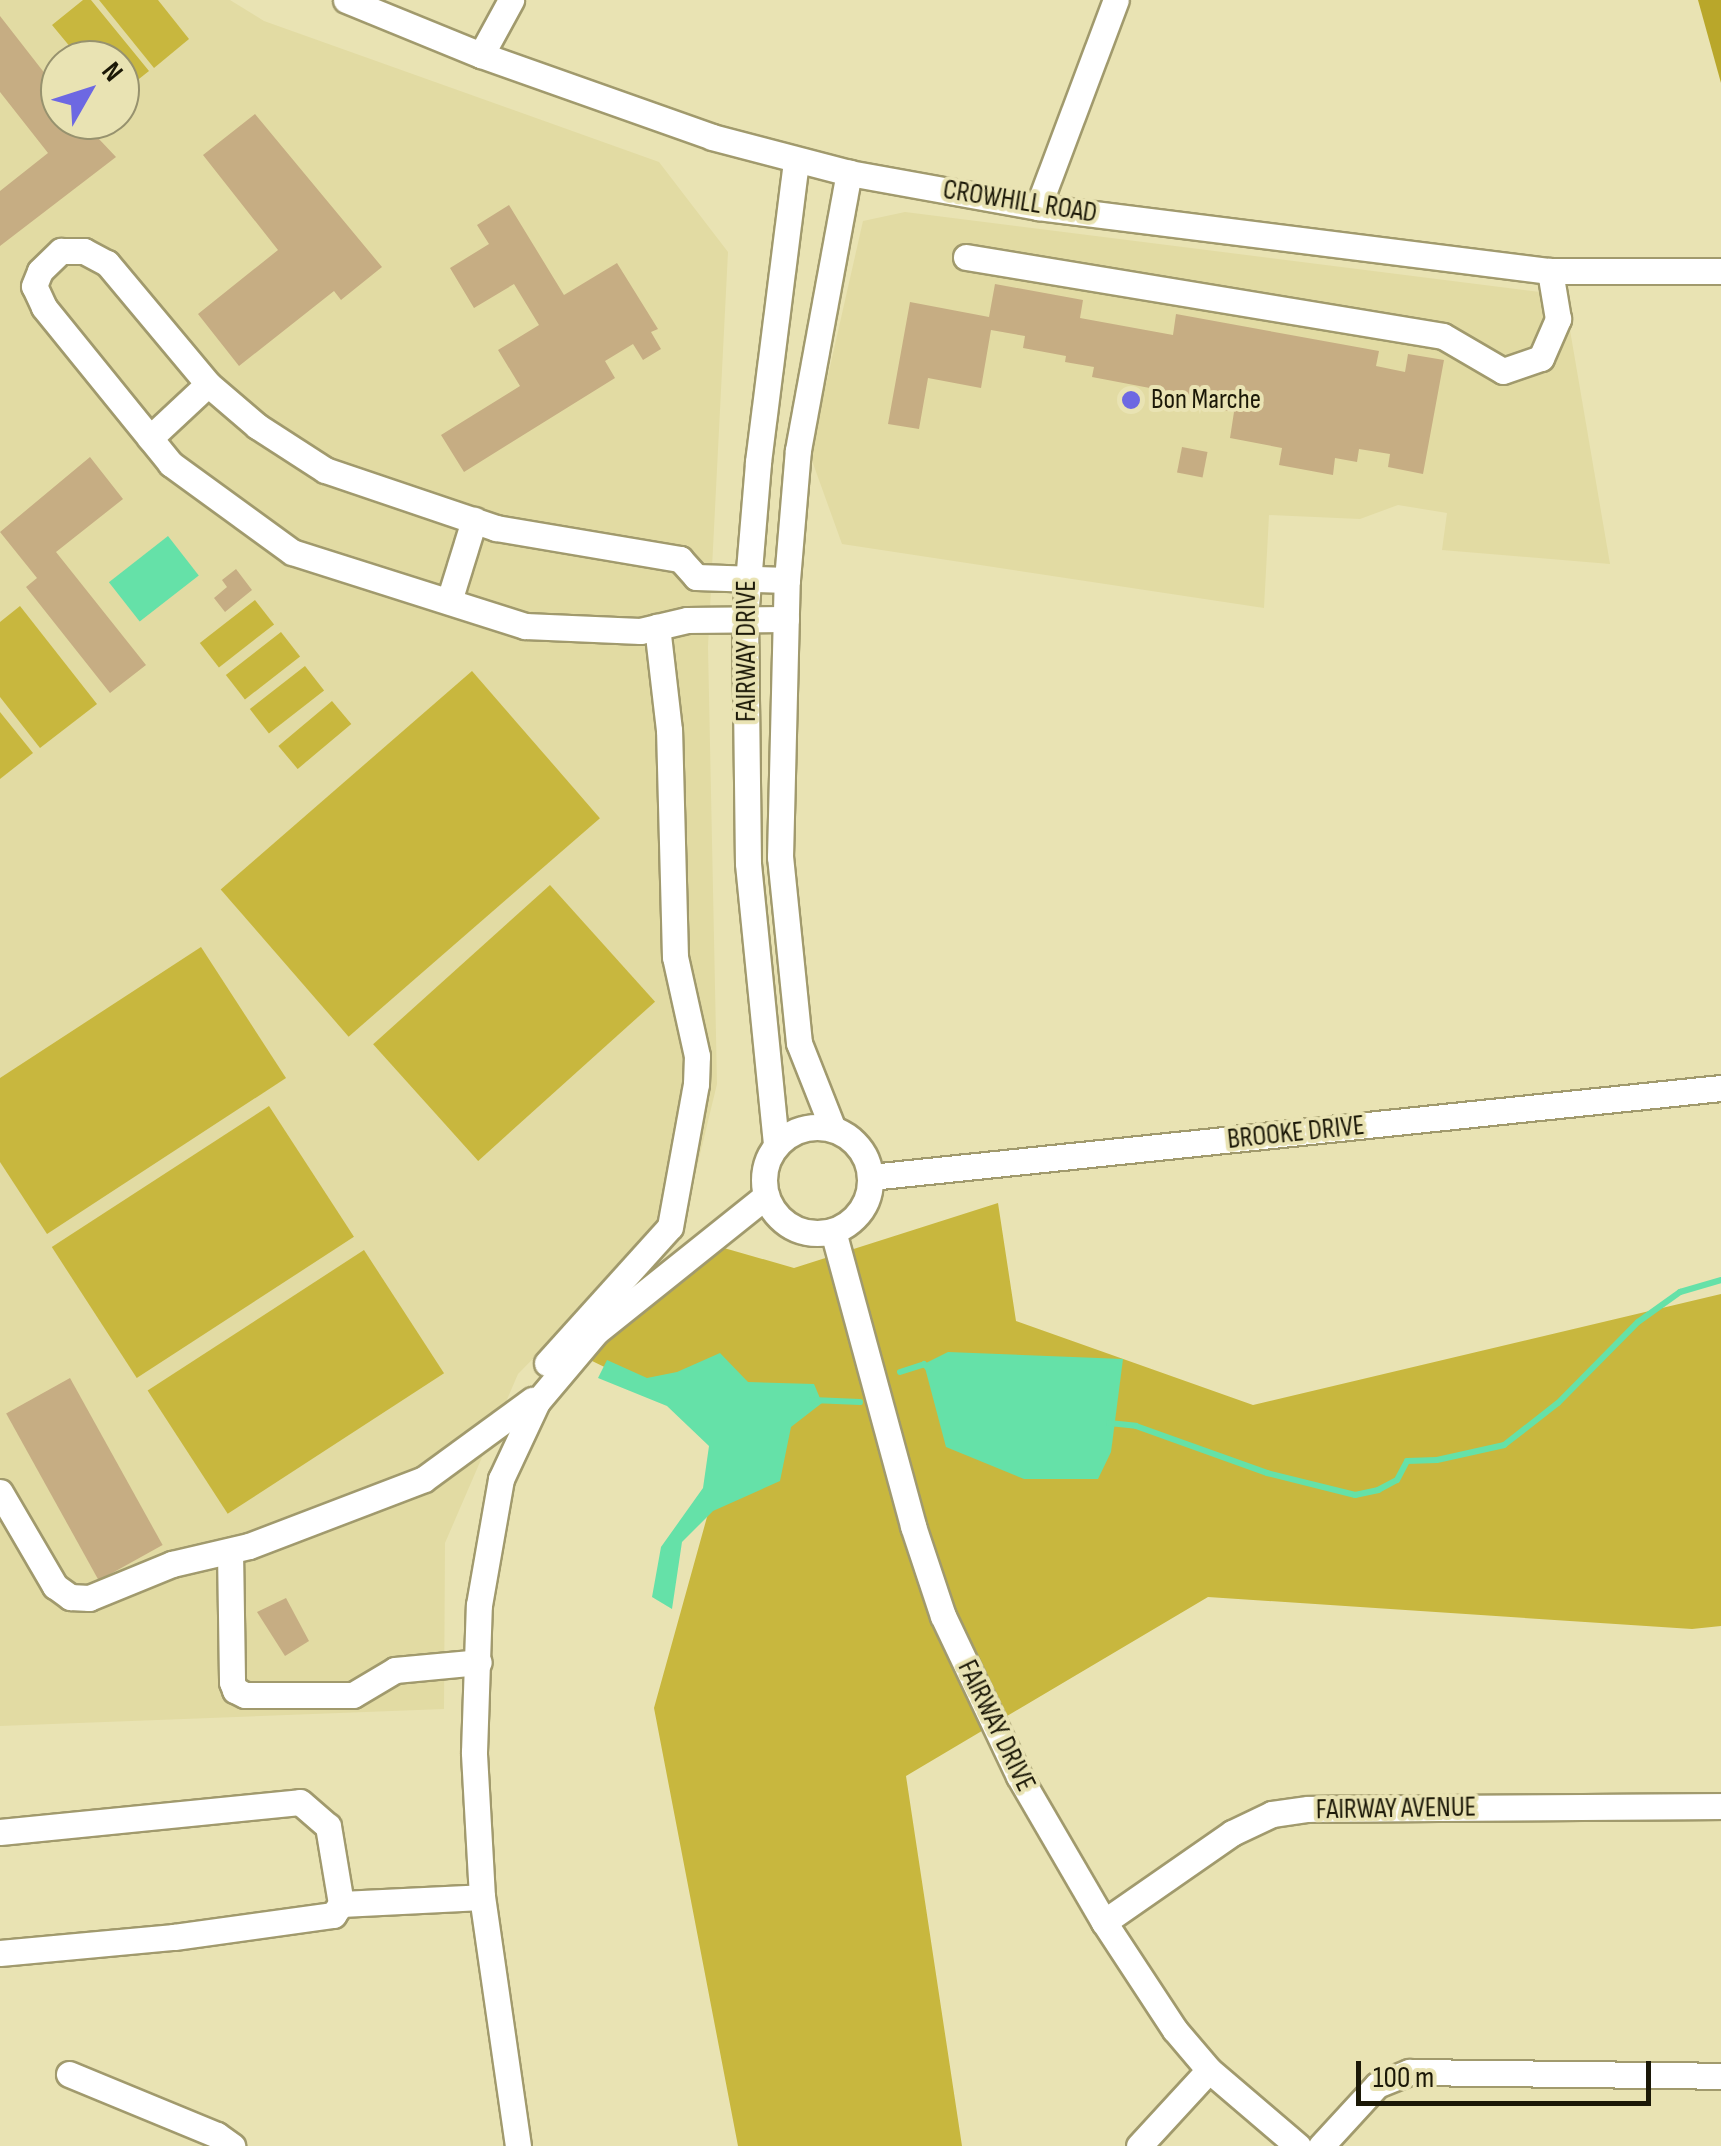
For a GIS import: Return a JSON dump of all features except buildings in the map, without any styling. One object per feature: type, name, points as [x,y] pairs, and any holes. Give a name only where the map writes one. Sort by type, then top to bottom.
[{"type":"street","name":"CROWHILL ROAD","points":[[346,0],[481,56],[712,137],[850,173],[1038,208],[1550,271],[1721,271]]},
{"type":"street","points":[[481,56],[511,0]]},
{"type":"street","points":[[1038,208],[1116,0]]},
{"type":"street","name":"FAIRWAY DRIVE","points":[[776,1144],[748,864],[745,618],[746,581],[796,160]]},
{"type":"street","name":"FAIRWAY DRIVE","points":[[833,1129],[800,1044],[780,857],[787,580],[798,450],[850,173]]},
{"type":"street","points":[[786,619],[687,620],[640,631],[526,626],[292,552],[171,464],[44,307],[34,286],[40,270],[61,251],[84,251],[107,263],[208,384],[256,426],[325,470],[474,520],[614,550],[680,559],[696,577],[787,580]]},
{"type":"street","points":[[966,258],[1443,336],[1504,371],[1541,358],[1547,345],[1558,319],[1550,271]]},
{"type":"street","points":[[150,438],[208,384]]},
{"type":"street","points":[[449,601],[474,520]]},
{"type":"street","points":[[512,1415],[530,1384],[574,1330],[670,1227],[677,1201],[697,1056],[674,957],[669,730],[657,627]]},
{"type":"street","name":"BROOKE DRIVE","points":[[871,1177],[1721,1088]]},
{"type":"street","points":[[802,1128],[833,1129],[858,1146],[871,1177],[862,1209],[832,1231],[819,1233],[792,1227],[766,1196],[764,1168],[776,1144],[802,1128]]},
{"type":"street","points":[[518,2146],[482,1897],[474,1752],[481,1586],[500,1479],[521,1429],[548,1388],[618,1311],[766,1196]]},
{"type":"street","name":"FAIRWAY DRIVE","points":[[832,1231],[912,1526],[943,1616],[1019,1776],[1150,1996],[1208,2070],[1298,2146]]},
{"type":"street","points":[[0,1492],[55,1586],[70,1597],[100,1594],[172,1564],[230,1551],[424,1480],[548,1388]]},
{"type":"street","points":[[230,1551],[232,1682],[235,1690],[244,1695],[353,1695],[395,1670],[479,1662]]},
{"type":"street","points":[[0,1832],[300,1802],[328,1826],[341,1904],[333,1915],[174,1937],[0,1953]]},
{"type":"street","name":"FAIRWAY AVENUE","points":[[1104,1922],[1232,1834],[1272,1814],[1308,1809],[1721,1806]]},
{"type":"street","points":[[341,1904],[482,1897]]},
{"type":"street","points":[[1139,2146],[1208,2070]]},
{"type":"street","points":[[1321,2146],[1376,2085],[1409,2072],[1721,2076]]},
{"type":"street","points":[[70,2074],[218,2135],[232,2146]]},
{"type":"shaded area","points":[[0,0],[230,0],[264,21],[659,162],[728,252],[708,647],[717,1084],[689,1200],[518,1374],[445,1543],[444,1709],[0,1726]]},
{"type":"shaded area","points":[[83,0],[91,0],[124,40],[64,40],[52,25]]},
{"type":"shaded area","points":[[99,0],[158,0],[189,39],[154,68],[140,51],[140,40],[131,40]]},
{"type":"shaded area","points":[[1698,0],[1721,0],[1721,83]]},
{"type":"shaded area","points":[[140,60],[149,71],[140,78]]},
{"type":"shaded area","points":[[905,212],[1564,295],[1610,564],[1442,550],[1447,513],[1398,505],[1360,519],[1269,515],[1264,608],[842,544],[810,455],[863,221]]},
{"type":"shaded area","points":[[168,536],[199,575],[140,622],[109,582]]},
{"type":"shaded area","points":[[255,600],[274,624],[219,668],[200,643]]},
{"type":"shaded area","points":[[20,606],[97,704],[40,748],[0,697],[0,622]]},
{"type":"shaded area","points":[[281,632],[300,656],[245,700],[226,675]]},
{"type":"shaded area","points":[[305,666],[324,690],[269,734],[250,709]]},
{"type":"shaded area","points":[[472,671],[600,818],[349,1037],[221,889]]},
{"type":"shaded area","points":[[332,701],[351,724],[298,769],[278,746]]},
{"type":"shaded area","points":[[0,712],[33,753],[0,779]]},
{"type":"shaded area","points":[[550,885],[655,1002],[478,1161],[373,1044]]},
{"type":"shaded area","points":[[201,947],[286,1078],[47,1234],[0,1162],[0,1078]]},
{"type":"shaded area","points":[[269,1106],[354,1237],[137,1378],[52,1247]]},
{"type":"shaded area","points":[[998,1203],[1016,1321],[1253,1405],[1721,1294],[1721,1626],[1692,1629],[1208,1597],[906,1776],[962,2146],[738,2146],[654,1708],[722,1463],[701,1414],[588,1359],[657,1287],[724,1248],[794,1268]]},
{"type":"shaded area","points":[[364,1250],[444,1373],[228,1514],[148,1391]]},
{"type":"shaded area","points":[[948,1352],[1123,1359],[1111,1452],[1098,1479],[1024,1479],[946,1447],[924,1364]]},
{"type":"shaded area","points":[[720,1353],[748,1382],[814,1384],[822,1403],[791,1427],[780,1481],[713,1511],[682,1542],[672,1609],[652,1597],[661,1547],[703,1488],[709,1446],[667,1406],[598,1378],[607,1360],[647,1378],[677,1372]]},
{"type":"waterway","points":[[1109,1423],[1136,1426],[1267,1473],[1355,1495],[1378,1490],[1397,1480],[1407,1461],[1437,1460],[1504,1445],[1558,1403],[1638,1322],[1680,1292],[1721,1280]]},
{"type":"waterway","points":[[900,1372],[924,1364],[930,1370]]},
{"type":"waterway","points":[[812,1400],[860,1402]]},
{"type":"place","name":"Bon Marche","points":[[1131,400]]}]
